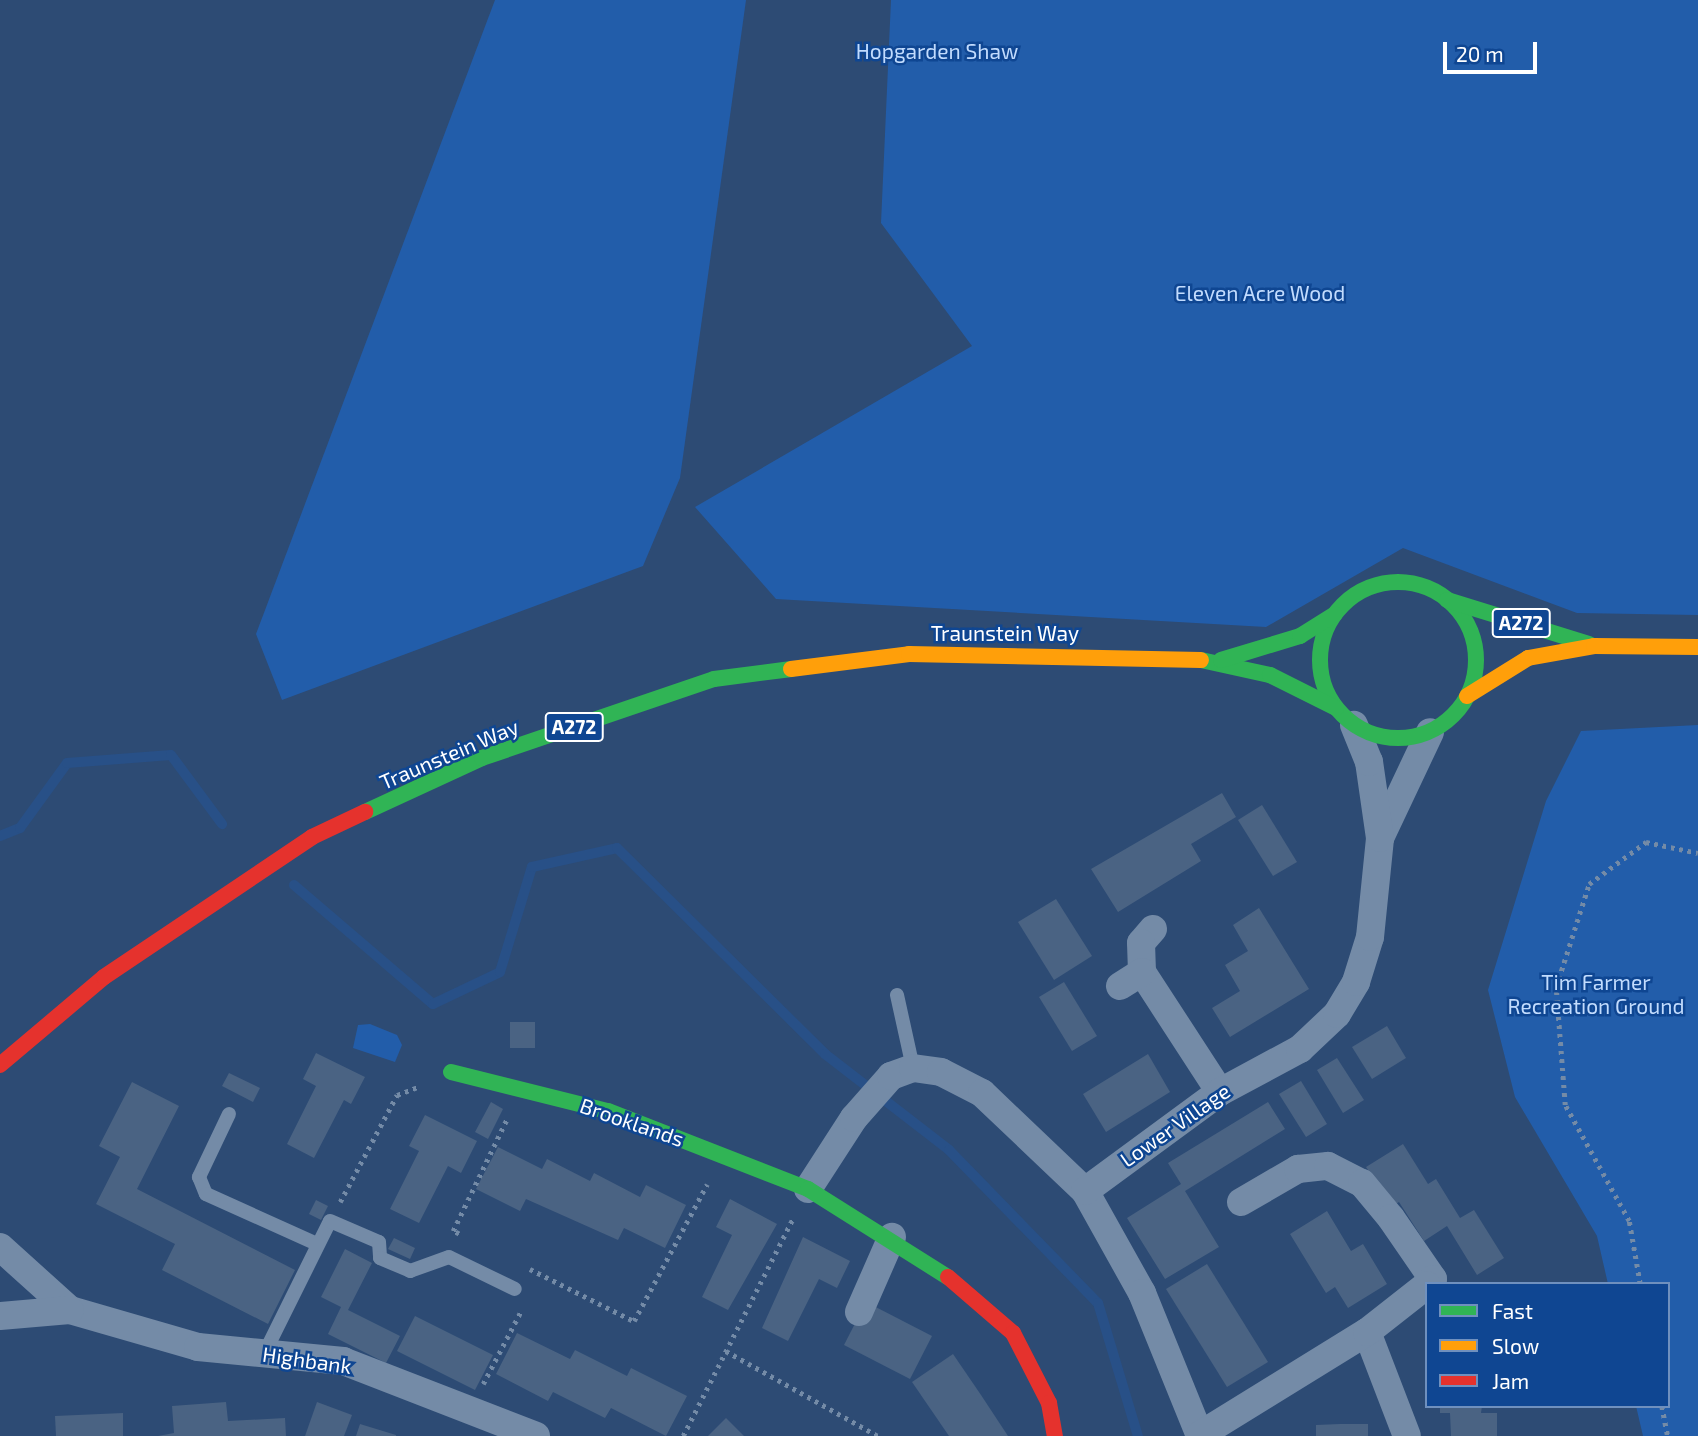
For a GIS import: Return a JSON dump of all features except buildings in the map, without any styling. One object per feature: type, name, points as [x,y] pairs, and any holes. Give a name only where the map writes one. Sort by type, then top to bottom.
[{"type":"main road","points":[[1401,582],[1447,600],[1474,644],[1467,696],[1430,732],[1378,736],[1345,717],[1320,660],[1335,614],[1353,596],[1401,582]]},
{"type":"main road","name":"A272","points":[[1447,600],[1594,646]]},
{"type":"main road","name":"Traunstein Way","points":[[1219,660],[1287,641],[1335,614]]},
{"type":"main road","name":"A272","points":[[1467,696],[1528,658],[1594,646],[1698,647]]},
{"type":"main road","name":"Traunstein Way","points":[[0,1082],[7,1060],[104,976],[312,837],[482,758],[715,679],[909,654],[1219,660],[1294,684],[1345,717]]},
{"type":"main road","name":"Brooklands","points":[[451,1072],[523,1087],[723,1154],[807,1189],[892,1237],[975,1296],[1013,1333],[1049,1403],[1055,1436]]},
{"type":"street","name":"Lower Village","points":[[1086,1191],[1220,1092],[1300,1048],[1338,1013],[1356,982],[1370,937],[1380,838],[1369,762],[1345,717]]},
{"type":"street","name":"Lower Village","points":[[1380,838],[1430,732]]},
{"type":"street","points":[[1153,929],[1140,943],[1131,979],[1220,1092]]},
{"type":"street","points":[[807,1189],[854,1118],[902,1072],[941,1072],[982,1093],[1086,1191],[1142,1293],[1200,1436],[1367,1332],[1425,1286]]},
{"type":"street","points":[[1241,1202],[1298,1168],[1328,1166],[1362,1184],[1376,1200],[1433,1279],[1429,1282]]},
{"type":"street","points":[[859,1311],[892,1237]]},
{"type":"street","name":"Highbank","points":[[0,1247],[71,1310],[153,1338],[264,1354],[343,1361],[536,1436]]},
{"type":"street","name":"Highbank","points":[[0,1316],[71,1310]]},
{"type":"street","points":[[1367,1332],[1407,1436]]},
{"type":"lane","points":[[897,995],[902,1072]]},
{"type":"lane","points":[[229,1114],[199,1177],[206,1194],[317,1244]]},
{"type":"lane","points":[[264,1354],[330,1221],[379,1242],[380,1258],[410,1271],[449,1257],[515,1289]]},
{"type":"path","points":[[1640,1282],[1629,1221],[1565,1105],[1556,987],[1589,884],[1646,842],[1698,853]]},
{"type":"path","points":[[330,1221],[397,1095],[451,1072]]},
{"type":"path","points":[[465,1237],[453,1231],[523,1087]]},
{"type":"path","points":[[515,1262],[634,1321],[723,1154]]},
{"type":"path","points":[[683,1436],[807,1189]]},
{"type":"path","points":[[533,1287],[540,1274]]},
{"type":"path","points":[[470,1410],[527,1299]]},
{"type":"path","points":[[726,1351],[878,1436]]},
{"type":"path","points":[[1662,1408],[1668,1436]]},
{"type":"green space","points":[[495,0],[746,0],[680,478],[643,566],[282,700],[256,634]]},
{"type":"green space","name":"Eleven Acre Wood","points":[[891,0],[1698,0],[1698,615],[1577,613],[1403,548],[1266,627],[776,599],[695,507],[972,346],[881,223]]},
{"type":"green space","name":"Tim Farmer Recreation Ground","points":[[1698,725],[1698,1436],[1643,1436],[1636,1408],[1670,1408],[1670,1282],[1608,1282],[1597,1236],[1515,1097],[1488,990],[1546,801],[1581,731]]},
{"type":"green space","points":[[370,1024],[397,1035],[402,1045],[395,1062],[353,1048],[358,1025]]},
{"type":"waterway","points":[[0,836],[20,828],[67,763],[171,755],[222,824]]},
{"type":"waterway","points":[[294,885],[433,1004],[500,972],[532,867],[617,848],[825,1054],[949,1150],[1098,1303],[1138,1436]]},
{"type":"traffic: fast","points":[[1398,582],[1428,588],[1453,605],[1470,630],[1476,660],[1470,690],[1453,715],[1428,732],[1398,738],[1368,732],[1343,715],[1326,690],[1320,660],[1326,630],[1343,605],[1368,588],[1398,582]]},
{"type":"traffic: fast","points":[[1447,600],[1589,644]]},
{"type":"traffic: fast","points":[[1221,660],[1300,636],[1335,614]]},
{"type":"traffic: fast","points":[[1201,660],[1270,675],[1336,708]]},
{"type":"traffic: fast","points":[[365,812],[482,758],[714,679],[791,669]]},
{"type":"traffic: fast","points":[[451,1072],[608,1111],[808,1189],[948,1277]]},
{"type":"traffic: slow","points":[[1467,696],[1528,658],[1594,646],[1698,647]]},
{"type":"traffic: slow","points":[[791,669],[909,654],[1201,660]]},
{"type":"traffic: jam","points":[[0,1065],[104,977],[312,837],[365,812]]},
{"type":"traffic: jam","points":[[948,1277],[1013,1333],[1049,1403],[1055,1436]]},
{"type":"park label","name":"Hopgarden Shaw","points":[[937,51]]}]
